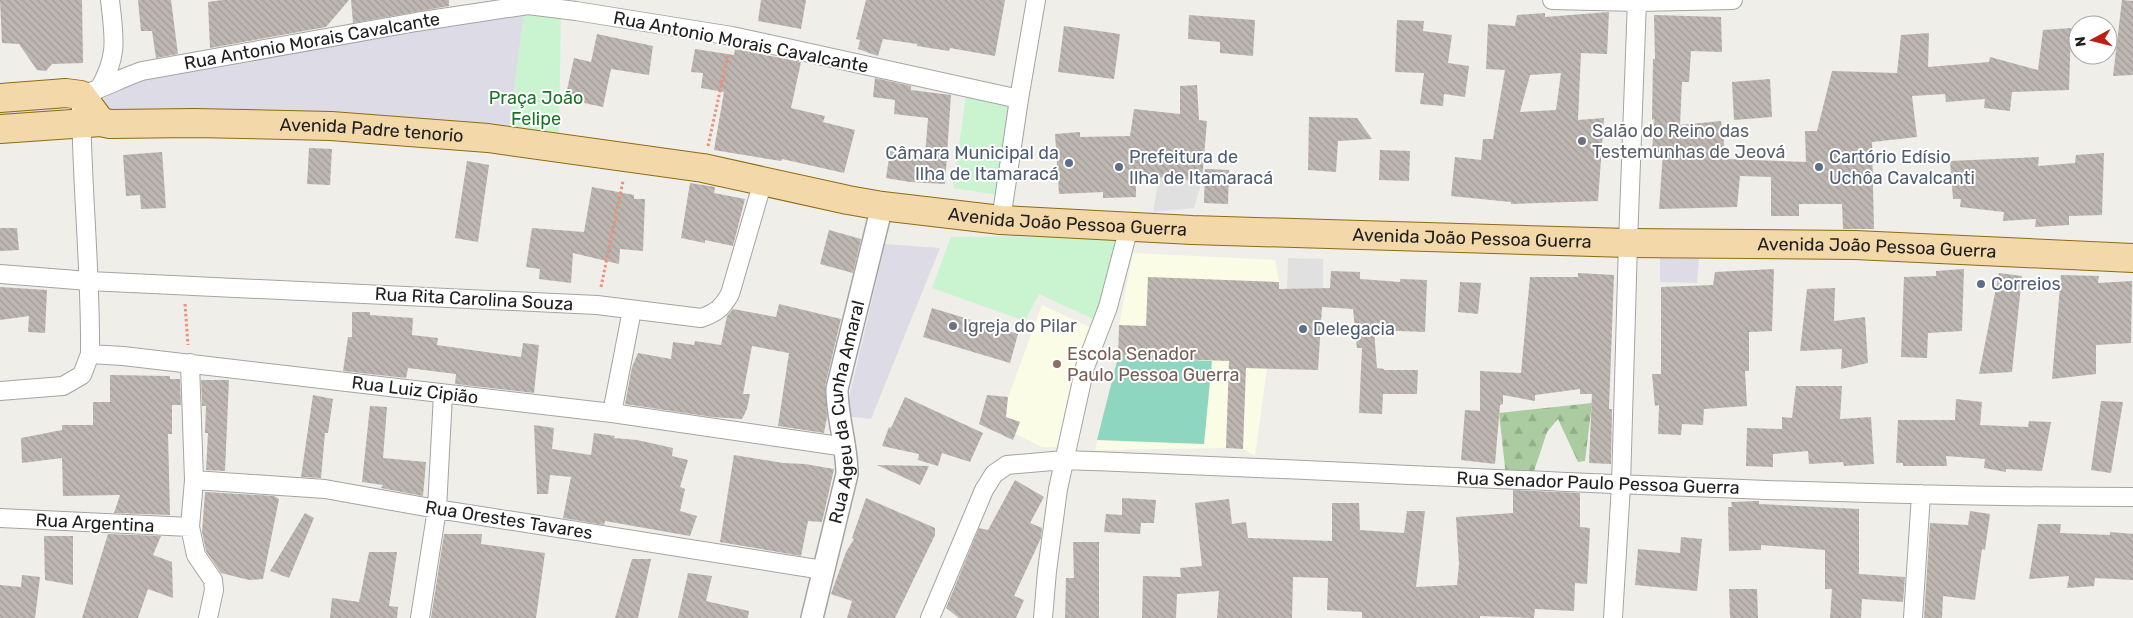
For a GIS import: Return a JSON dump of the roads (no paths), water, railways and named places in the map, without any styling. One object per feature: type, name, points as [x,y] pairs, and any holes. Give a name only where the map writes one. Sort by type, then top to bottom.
[{"type":"main road","points":[[0,98],[90,92],[91,122],[0,129]]},
{"type":"main road","name":"Avenida Padre tenorio","points":[[91,122],[127,125],[194,123],[341,127],[488,138],[704,168],[812,192]]},
{"type":"main road","name":"Avenida João Pessoa Guerra","points":[[812,192],[882,206],[1001,220],[1129,227],[1628,243],[1855,245],[2133,258]]},
{"type":"street","points":[[90,92],[109,73],[113,59],[114,46],[110,0]]},
{"type":"street","points":[[1001,220],[1036,0]]},
{"type":"street","points":[[1552,0],[1733,0]]},
{"type":"street","points":[[1613,618],[1621,485],[1637,1]]},
{"type":"street","name":"Rua Antonio Morais Cavalcante","points":[[90,92],[142,71],[519,3],[732,36],[1019,99]]},
{"type":"street","points":[[0,391],[62,386],[82,375],[90,354],[91,122]]},
{"type":"street","name":"Rua Rita Carolina Souza","points":[[0,274],[89,281],[185,284],[597,305],[701,318],[714,314],[723,307],[730,294],[762,181]]},
{"type":"street","name":"Rua Ageu da Cunha Amaral","points":[[812,618],[847,474],[846,447],[838,416],[837,389],[882,206]]},
{"type":"street","points":[[1043,618],[1047,571],[1064,460],[1085,367],[1108,307],[1129,227]]},
{"type":"street","points":[[612,413],[632,310]]},
{"type":"street","name":"Rua Luiz Cipião","points":[[90,354],[190,363],[612,413],[846,447]]},
{"type":"street","points":[[190,363],[194,480],[191,534],[196,555],[213,580],[214,590],[208,618]]},
{"type":"street","points":[[420,618],[437,509],[443,394]]},
{"type":"street","name":"Rua Senador Paulo Pessoa Guerra","points":[[930,618],[984,490],[994,474],[1007,465],[1064,460],[1621,485],[1921,494],[2133,497]]},
{"type":"street","name":"Rua Orestes Tavares","points":[[194,480],[325,489],[437,509],[823,570]]},
{"type":"street","points":[[1913,618],[1921,494]]},
{"type":"street","name":"Rua Argentina","points":[[0,518],[191,534]]},
{"type":"place","name":"Salão do Reino das Testemunhas de Jeová","points":[[1582,141]]},
{"type":"place","name":"Câmara Municipal da Ilha de Itamaracá","points":[[1069,163]]},
{"type":"place","name":"Prefeitura de Ilha de Itamaracá","points":[[1119,167]]},
{"type":"place","name":"Cartório Edísio Uchôa Cavalcanti","points":[[1819,167]]},
{"type":"place","name":"Correios","points":[[1981,284]]},
{"type":"place","name":"Igreja do Pilar","points":[[953,326]]},
{"type":"place","name":"Delegacia","points":[[1303,329]]},
{"type":"place","name":"Escola Senador Paulo Pessoa Guerra","points":[[1057,364]]},
{"type":"park label","name":"Praça João Felipe","points":[[536,108]]}]
